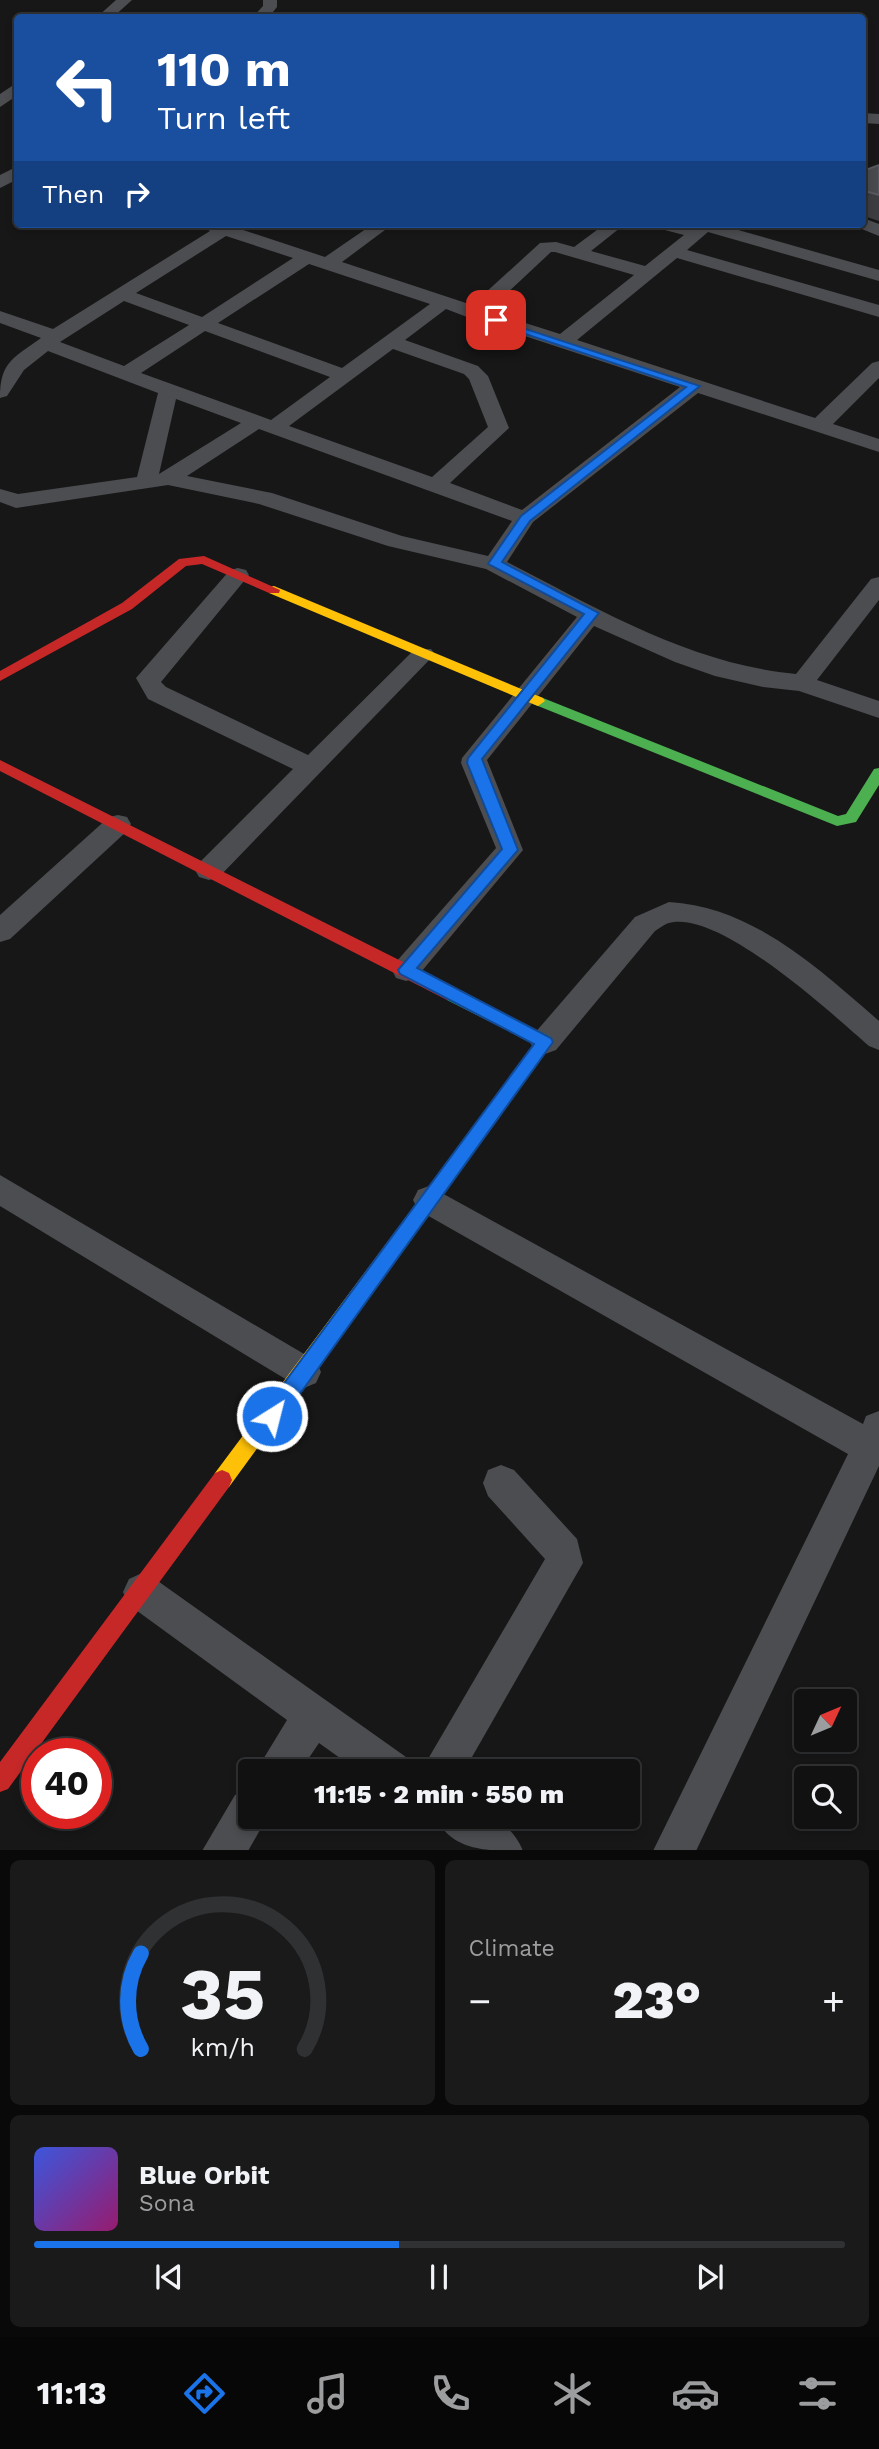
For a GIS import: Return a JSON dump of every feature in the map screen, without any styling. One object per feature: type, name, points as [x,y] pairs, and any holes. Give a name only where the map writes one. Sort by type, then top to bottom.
[{"type":"street","points":[[108,14],[125,0]]},
{"type":"street","points":[[0,102],[11,87]]},
{"type":"street","points":[[0,183],[14,164]]},
{"type":"street","points":[[0,392],[16,366],[214,228]]},
{"type":"street","points":[[218,228],[694,386],[821,424],[879,446]]},
{"type":"street","points":[[329,263],[378,228]]},
{"type":"street","points":[[577,253],[611,228]]},
{"type":"street","points":[[563,342],[703,228],[879,276]]},
{"type":"street","points":[[474,313],[546,247],[648,273]]},
{"type":"street","points":[[674,252],[879,311]]},
{"type":"street","points":[[126,374],[309,256]]},
{"type":"street","points":[[122,294],[345,376]]},
{"type":"street","points":[[157,480],[267,424],[345,376],[443,303]]},
{"type":"street","points":[[0,317],[168,392],[267,424],[525,518]]},
{"type":"street","points":[[391,341],[471,370],[478,376],[499,428],[435,485]]},
{"type":"street","points":[[821,424],[879,367]]},
{"type":"street","points":[[494,564],[525,518],[694,386]]},
{"type":"street","points":[[157,480],[168,392]]},
{"type":"street","points":[[0,495],[16,501],[157,480],[264,498],[396,541],[494,564],[701,663],[761,680],[802,682],[879,710]]},
{"type":"street","points":[[0,677],[127,606],[183,562],[204,560],[524,696],[837,821],[851,818],[879,773]]},
{"type":"street","points":[[238,575],[148,678],[149,684],[156,693],[311,767]]},
{"type":"street","points":[[802,682],[879,584]]},
{"type":"street","points":[[406,970],[510,850],[474,763],[492,734],[593,613]]},
{"type":"street","points":[[209,870],[423,654]]},
{"type":"street","points":[[0,765],[545,1042]]},
{"type":"street","points":[[0,931],[118,824]]},
{"type":"street","points":[[0,1782],[545,1042],[645,924],[665,913],[679,912],[740,932],[817,985],[879,1038]]},
{"type":"street","points":[[0,1189],[304,1372]]},
{"type":"street","points":[[429,1200],[874,1437],[674,1850]]},
{"type":"street","points":[[448,1759],[564,1563],[564,1552],[501,1483]]},
{"type":"street","points":[[142,1592],[375,1759]]},
{"type":"street","points":[[284,1759],[314,1715]]},
{"type":"street","points":[[223,1850],[238,1828]]},
{"type":"street","points":[[473,1829],[502,1850]]},
{"type":"building","points":[[879,165],[879,195],[866,194],[866,170]]},
{"type":"traffic: fast","points":[[538,701],[837,821],[851,818],[879,773]]},
{"type":"traffic: fast","points":[[448,1174],[545,1042],[453,995]]},
{"type":"traffic: slow","points":[[274,590],[538,701]]},
{"type":"traffic: slow","points":[[222,1480],[448,1174]]},
{"type":"traffic: jam","points":[[0,677],[127,606],[183,562],[204,560],[274,590]]},
{"type":"traffic: jam","points":[[0,765],[453,995]]},
{"type":"traffic: jam","points":[[0,1781],[222,1480]]},
{"type":"route","points":[[272,1416],[545,1042],[406,970],[511,847],[474,763],[475,758],[499,725],[593,613],[494,564],[525,518],[694,386],[496,320]]}]
